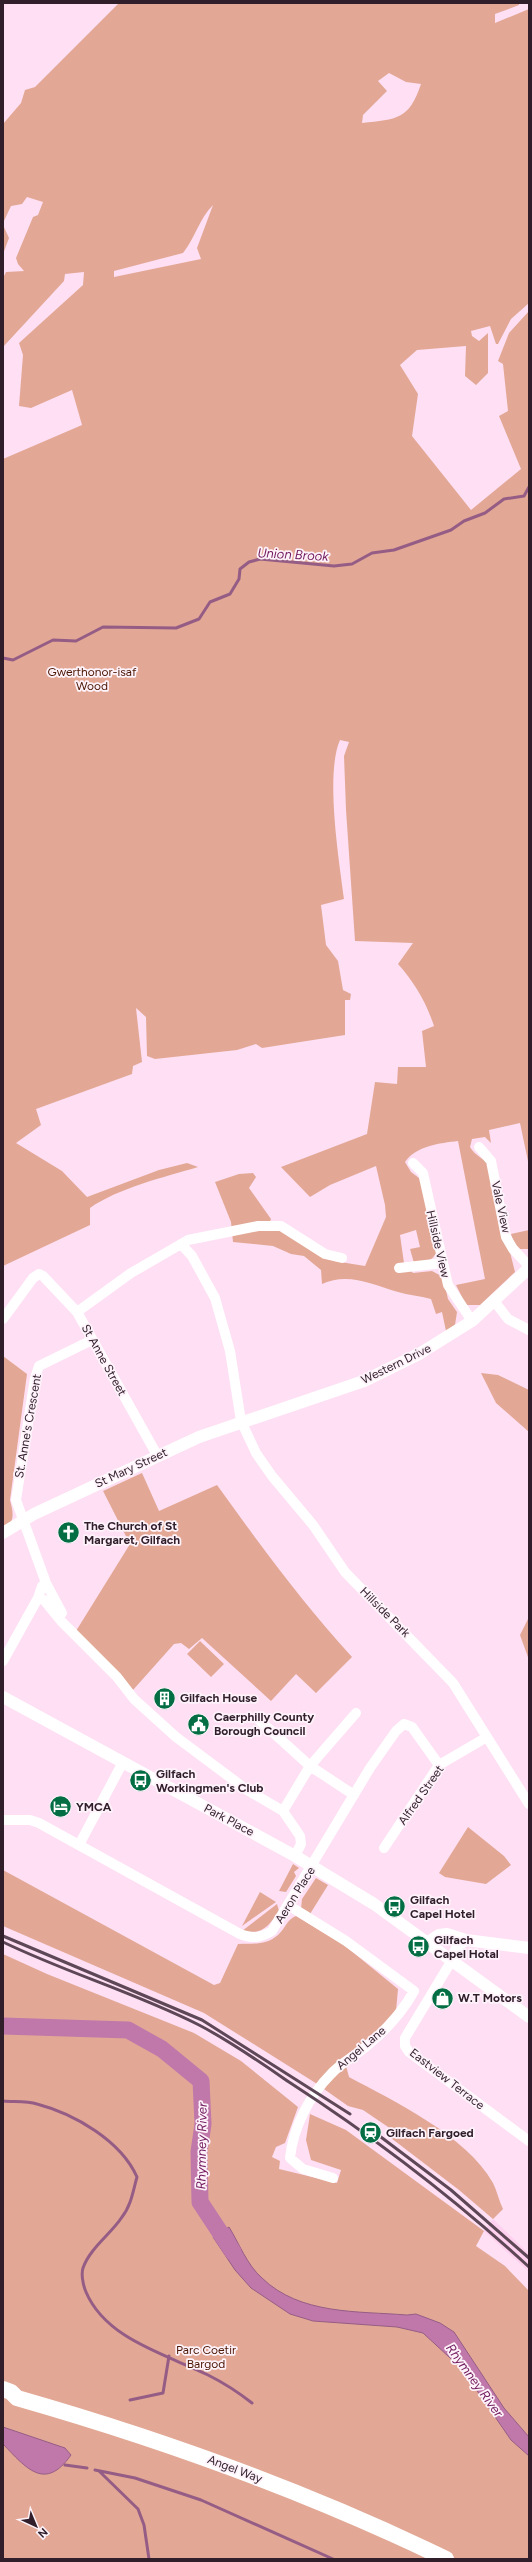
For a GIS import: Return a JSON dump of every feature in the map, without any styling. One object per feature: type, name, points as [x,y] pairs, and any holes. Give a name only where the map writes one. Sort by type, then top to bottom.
[{"type":"main road","name":"Angel Way","points":[[3,2389],[11,2392],[10,2400],[214,2460],[347,2514],[446,2559]]},
{"type":"street","name":"Vale View","points":[[479,1146],[491,1161],[506,1236],[513,1249],[529,1266]]},
{"type":"street","name":"Hillside View","points":[[413,1163],[423,1174],[448,1285],[472,1321]]},
{"type":"street","points":[[77,1312],[131,1273],[188,1240],[258,1226],[281,1226],[325,1254],[342,1258]]},
{"type":"street","name":"Hillside Park","points":[[181,1244],[192,1256],[215,1298],[230,1351],[242,1421],[260,1459],[313,1525],[345,1572],[443,1670],[453,1683],[529,1804]]},
{"type":"street","points":[[399,1268],[443,1263]]},
{"type":"street","name":"Western Drive","points":[[242,1421],[364,1381],[419,1354],[472,1321],[495,1302],[529,1266]]},
{"type":"street","name":"St Anne Street","points":[[3,1320],[33,1278],[39,1274],[77,1312],[157,1455]]},
{"type":"street","points":[[495,1302],[508,1319],[529,1330]]},
{"type":"street","name":"St. Anne's Crescent","points":[[65,1618],[46,1583],[22,1521],[16,1500],[35,1376],[39,1366],[92,1340]]},
{"type":"street","name":"St Mary Street","points":[[3,1533],[22,1521],[157,1455],[242,1421]]},
{"type":"street","points":[[3,1660],[38,1598],[42,1586]]},
{"type":"street","points":[[38,1598],[44,1600],[62,1622],[117,1677],[134,1699],[176,1737],[247,1790],[283,1812],[300,1836],[301,1844],[295,1856]]},
{"type":"street","name":"Park Place","points":[[3,1696],[295,1856],[374,1904],[529,2017]]},
{"type":"street","points":[[283,1812],[310,1766],[356,1713]]},
{"type":"street","points":[[258,1718],[310,1766],[354,1795]]},
{"type":"street","name":"Aeron Place","points":[[3,1820],[30,1820],[79,1845],[240,1934],[252,1938],[263,1936],[272,1931],[312,1867],[354,1795],[396,1731],[404,1724],[412,1727],[439,1765]]},
{"type":"street","name":"Alfred Street","points":[[384,1848],[439,1765],[487,1737]]},
{"type":"street","points":[[79,1845],[123,1762]]},
{"type":"street","name":"Angel Lane","points":[[288,1905],[346,1941],[414,1991],[403,2009],[375,2039],[326,2080],[309,2104],[292,2140],[290,2158],[303,2169],[333,2178]]},
{"type":"street","points":[[428,1942],[439,1935],[447,1934],[466,1940],[529,1948]]},
{"type":"street","points":[[452,1960],[458,1945],[466,1940]]},
{"type":"street","name":"Eastview Terrace","points":[[452,1960],[405,2038],[405,2046],[416,2057],[529,2142]]},
{"type":"shaded area","points":[[493,2219],[529,2254],[529,2272],[484,2231]]},
{"type":"green space","name":"Gwerthonor-isaf Wood","points":[[119,3],[519,3],[519,5],[495,14],[495,23],[529,9],[529,303],[511,319],[498,344],[496,344],[490,326],[471,331],[472,336],[479,341],[488,333],[488,373],[476,385],[465,376],[466,346],[417,350],[400,365],[418,394],[412,436],[471,510],[521,469],[499,416],[508,411],[503,364],[498,361],[509,333],[529,311],[529,1166],[520,1123],[489,1130],[491,1143],[485,1137],[472,1139],[470,1147],[488,1165],[515,1272],[480,1305],[466,1305],[456,1285],[485,1279],[458,1141],[429,1146],[415,1152],[405,1162],[411,1172],[423,1181],[437,1251],[428,1261],[414,1263],[410,1249],[420,1247],[416,1230],[400,1235],[404,1263],[413,1273],[432,1271],[443,1277],[448,1299],[457,1312],[455,1325],[446,1331],[442,1312],[436,1314],[431,1299],[402,1293],[360,1280],[341,1279],[322,1284],[321,1270],[304,1256],[291,1254],[273,1246],[233,1242],[231,1222],[215,1182],[239,1174],[253,1173],[256,1177],[249,1188],[271,1219],[267,1230],[282,1230],[334,1261],[365,1266],[386,1217],[385,1205],[376,1166],[330,1185],[310,1197],[281,1167],[367,1134],[375,1082],[397,1084],[398,1067],[426,1067],[422,1031],[434,1026],[419,993],[410,978],[398,964],[413,943],[355,941],[346,810],[344,756],[349,742],[340,740],[336,755],[333,795],[334,818],[344,899],[321,905],[326,945],[338,961],[343,990],[351,994],[350,1000],[345,1000],[345,1035],[262,1048],[256,1044],[237,1050],[155,1059],[147,1056],[146,1017],[136,1008],[142,1062],[133,1066],[132,1074],[36,1109],[41,1125],[16,1143],[62,1171],[87,1197],[159,1170],[187,1163],[198,1167],[142,1184],[101,1201],[90,1208],[90,1225],[3,1266],[3,459],[82,425],[72,390],[31,408],[19,406],[23,355],[19,343],[83,285],[84,272],[65,274],[64,281],[3,347],[3,278],[6,272],[24,271],[18,264],[16,258],[33,217],[38,215],[43,202],[27,197],[22,204],[11,206],[3,223],[3,124],[21,103],[25,90],[35,87]],"holes":[[[389,73],[406,82],[421,84],[412,105],[400,116],[362,123],[363,115],[387,91],[378,81]],[[213,205],[197,248],[201,259],[114,277],[114,271],[183,253],[204,216]]]},
{"type":"green space","points":[[3,225],[9,238],[3,254]]},
{"type":"green space","points":[[529,1230],[529,1249],[520,1249],[514,1243],[511,1234]]},
{"type":"green space","points":[[3,1356],[27,1374],[10,1500],[12,1520],[3,1529]]},
{"type":"green space","points":[[481,1373],[498,1375],[529,1390],[529,1432],[496,1403]]},
{"type":"green space","points":[[142,1473],[159,1511],[217,1485],[282,1573],[352,1657],[316,1693],[296,1674],[271,1701],[202,1638],[189,1649],[181,1643],[174,1644],[133,1690],[76,1631],[130,1544],[103,1491]]},
{"type":"green space","points":[[529,1617],[529,1660],[520,1635]]},
{"type":"green space","points":[[200,1641],[224,1664],[211,1677],[187,1654]]},
{"type":"green space","points":[[468,1827],[504,1856],[511,1865],[486,1884],[445,1877],[439,1873]]},
{"type":"green space","points":[[293,1864],[299,1868],[294,1872],[296,1876],[286,1892],[279,1891]]},
{"type":"green space","points":[[3,1870],[214,1985],[220,1983],[238,1944],[259,1943],[273,1939],[280,1933],[290,1919],[296,1916],[344,1945],[398,1989],[396,2011],[378,2030],[344,2058],[349,2077],[428,2121],[466,2150],[481,2166],[493,2183],[503,2209],[493,2219],[459,2190],[391,2138],[394,2131],[363,2110],[348,2106],[314,2082],[204,2013],[3,1926]]},
{"type":"green space","points":[[316,1878],[328,1885],[310,1914],[301,1909],[302,1899]]},
{"type":"green space","points":[[260,1892],[276,1902],[242,1926]]},
{"type":"green space","points":[[277,1904],[279,1911],[268,1925],[260,1931],[242,1931]]},
{"type":"green space","name":"Parc Coetir Bargod","points":[[3,1954],[47,1974],[194,2033],[241,2061],[298,2107],[285,2143],[276,2147],[272,2157],[280,2161],[279,2169],[337,2183],[341,2170],[311,2160],[306,2140],[310,2114],[346,2130],[484,2231],[476,2246],[505,2266],[529,2291],[529,2559],[3,2559]]},
{"type":"water","points":[[229,2227],[257,2273],[277,2290],[294,2299],[330,2309],[407,2315],[416,2314],[440,2323],[454,2332],[504,2408],[529,2437],[529,2456],[511,2440],[462,2369],[423,2333],[397,2327],[313,2321],[290,2314],[251,2288],[235,2270],[213,2237]]},
{"type":"water","points":[[3,2427],[65,2448],[71,2455],[62,2466],[53,2472],[44,2474],[36,2472],[28,2468],[3,2444]]},
{"type":"waterway","name":"Union Brook","points":[[3,658],[13,660],[53,640],[76,641],[103,627],[176,628],[199,619],[210,602],[230,594],[239,579],[240,569],[249,562],[260,559],[334,566],[352,564],[372,553],[394,550],[451,530],[464,521],[485,513],[504,499],[524,496],[529,487]]},
{"type":"waterway","name":"Rhymney River","points":[[3,2026],[128,2030],[162,2049],[201,2081],[203,2124],[199,2152],[200,2202],[233,2252]]},
{"type":"waterway","points":[[3,2101],[37,2104],[81,2122],[95,2131],[120,2152],[130,2164],[137,2177],[128,2208],[90,2254],[82,2270],[86,2292],[95,2308],[107,2322],[138,2343],[214,2378],[252,2403]]},
{"type":"waterway","points":[[130,2400],[163,2393],[169,2356]]},
{"type":"waterway","points":[[65,2465],[87,2468]]},
{"type":"waterway","points":[[95,2470],[135,2478],[201,2500],[333,2559]]},
{"type":"waterway","points":[[99,2471],[138,2509],[144,2525],[149,2559]]},
{"type":"railway","points":[[3,1936],[202,2020],[350,2114]]},
{"type":"railway","points":[[3,1942],[52,1964],[151,2003],[211,2031],[256,2059],[352,2124],[413,2169],[501,2241],[529,2267]]},
{"type":"railway","points":[[365,2125],[451,2190],[529,2258]]},
{"type":"place","name":"The Church of St Margaret, Gilfach","points":[[68,1533]]},
{"type":"place","name":"Gilfach House","points":[[164,1698]]},
{"type":"place","name":"Caerphilly County Borough Council","points":[[198,1724]]},
{"type":"place","name":"Gilfach Workingmen's Club","points":[[141,1781]]},
{"type":"place","name":"YMCA","points":[[61,1807]]},
{"type":"place","name":"Gilfach Capel Hotel","points":[[394,1907]]},
{"type":"place","name":"Gilfach Capel Hotal","points":[[418,1947]]},
{"type":"place","name":"W.T Motors","points":[[442,1998]]},
{"type":"place","name":"Gilfach Fargoed","points":[[371,2133]]}]
